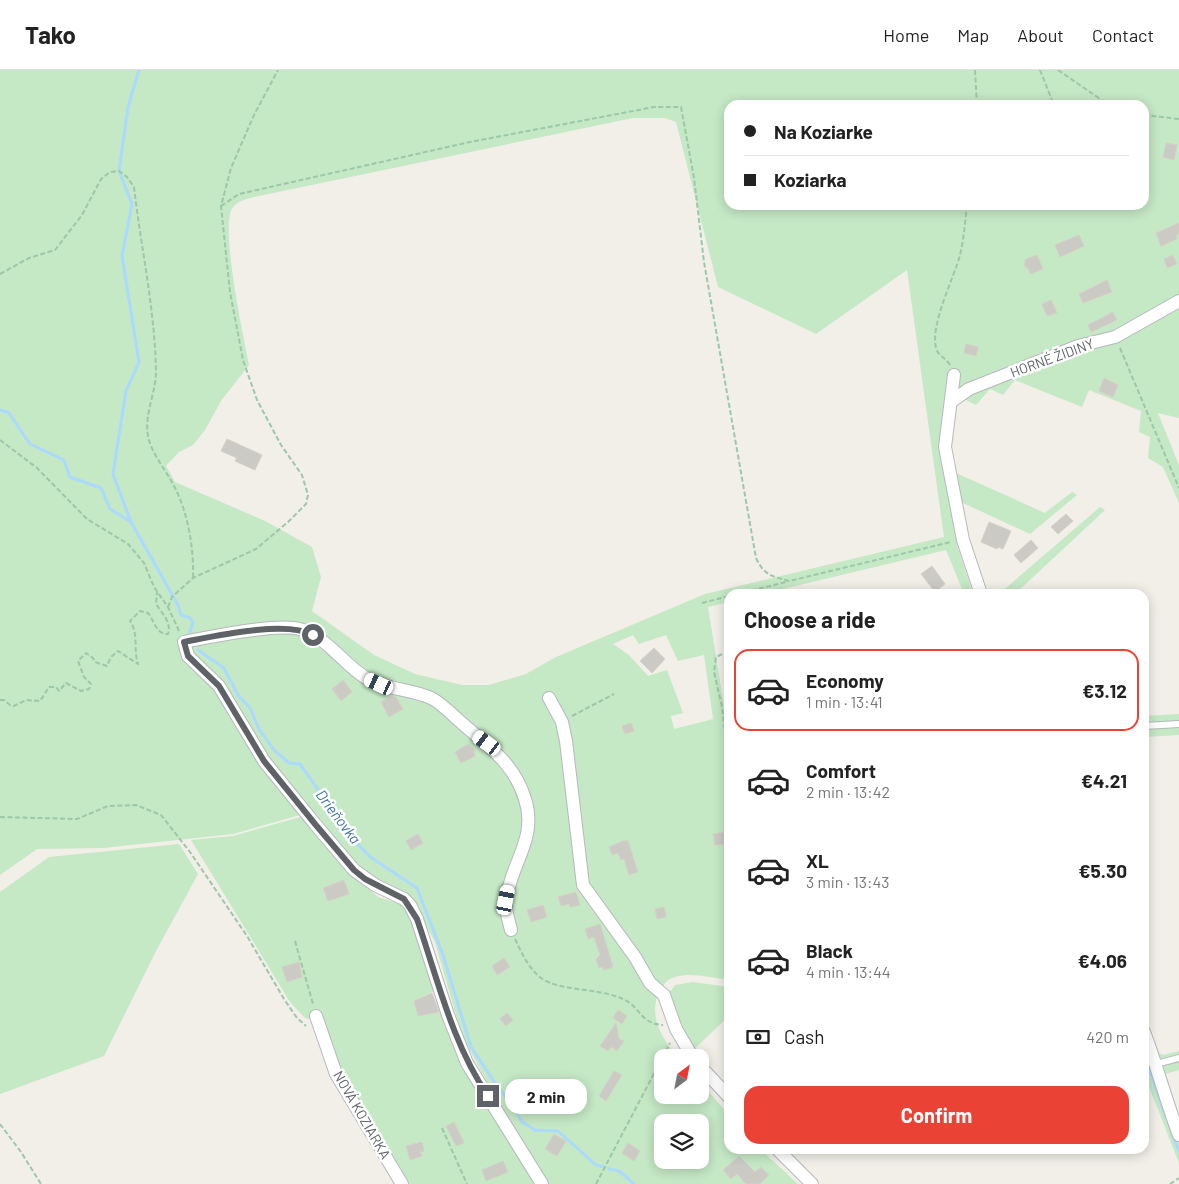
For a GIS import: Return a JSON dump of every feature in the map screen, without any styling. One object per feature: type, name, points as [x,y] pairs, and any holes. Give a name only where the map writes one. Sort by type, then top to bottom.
[{"type":"street","name":"HORNÉ ŽIDINY","points":[[952,401],[969,389],[1078,346],[1115,337],[1179,301]]},
{"type":"street","points":[[954,375],[945,448],[963,540],[979,589]]},
{"type":"street","points":[[511,930],[506,900],[525,846],[528,818],[525,799],[506,763],[495,750],[432,698],[392,688],[368,679],[340,659],[319,639],[300,629],[277,628],[213,636],[184,642],[188,656],[219,686],[264,761],[354,870],[375,885],[398,896],[412,909],[434,968],[448,1015],[467,1064],[542,1184]]},
{"type":"street","points":[[549,698],[562,722],[566,741],[583,885],[635,957],[650,983],[664,995],[675,1026],[687,1049]]},
{"type":"street","name":"NOVÁ KOZIARKA","points":[[316,1016],[336,1074],[402,1184]]},
{"type":"street","points":[[1149,1045],[1156,1064],[1160,1087],[1179,1135]]},
{"type":"street","points":[[709,1076],[724,1092]]},
{"type":"street","points":[[782,1154],[812,1184]]},
{"type":"lane","points":[[1149,726],[1179,724]]},
{"type":"lane","points":[[1156,1064],[1179,1058]]},
{"type":"path","points":[[168,607],[172,597],[193,578],[256,549],[306,504],[308,495],[302,475],[282,445],[257,400],[243,360],[230,292],[222,206],[231,168],[254,115],[278,70]]},
{"type":"path","points":[[975,70],[978,100]]},
{"type":"path","points":[[1040,70],[1052,100]]},
{"type":"path","points":[[1058,70],[1102,100]]},
{"type":"path","points":[[222,206],[239,194],[470,142],[654,106],[681,107],[694,178],[704,262],[756,558],[761,569],[769,575],[788,581]]},
{"type":"path","points":[[1149,116],[1179,119]]},
{"type":"path","points":[[0,274],[29,258],[55,250],[82,215],[101,179],[110,172],[119,171],[127,177],[134,187],[155,345],[156,375],[149,416],[148,435],[175,488],[183,510],[194,563],[193,578]]},
{"type":"path","points":[[954,375],[948,361],[939,354],[935,339],[942,302],[960,255],[966,210]]},
{"type":"path","points":[[1115,337],[1179,488]]},
{"type":"path","points":[[0,440],[37,468],[87,519],[128,544],[144,563],[157,592],[168,607],[184,642]]},
{"type":"path","points":[[757,589],[963,540]]},
{"type":"path","points":[[0,700],[14,706],[22,701],[40,701],[49,686],[56,687],[60,691],[66,683],[81,691],[89,689],[91,684],[78,665],[78,661],[86,653],[95,662],[103,666],[107,666],[111,657],[118,651],[138,664],[135,656],[136,633],[130,621],[136,613],[140,610],[148,612],[157,630],[164,635],[170,631],[167,619],[156,604],[157,592]]},
{"type":"path","points":[[702,603],[724,597]]},
{"type":"path","points":[[724,653],[716,657],[714,672],[724,723]]},
{"type":"path","points":[[562,722],[614,694]]},
{"type":"path","points":[[0,817],[77,820],[108,806],[136,805],[162,815],[190,852],[247,936],[297,1018],[322,1034]]},
{"type":"path","points":[[511,930],[526,962],[542,979],[556,985],[604,992],[634,1005],[644,1019],[652,1024],[675,1026],[596,1184]]},
{"type":"path","points":[[295,941],[316,1016]]},
{"type":"path","points":[[0,1124],[21,1152],[41,1184]]},
{"type":"path","points":[[442,1128],[467,1184]]},
{"type":"path","points":[[1170,1184],[1179,1178]]},
{"type":"green space","points":[[0,70],[1179,70],[1179,418],[1158,413],[1179,465],[1179,503],[1163,467],[1148,458],[1150,437],[1139,432],[1141,411],[1089,390],[1082,407],[1015,380],[1003,395],[990,389],[976,405],[964,399],[957,403],[951,449],[956,473],[1045,513],[1072,492],[1077,495],[1030,534],[950,497],[957,545],[971,589],[962,589],[946,550],[783,589],[726,589],[944,537],[907,270],[816,334],[718,287],[676,122],[665,118],[633,118],[254,197],[245,199],[235,205],[229,218],[234,283],[249,365],[221,401],[205,430],[193,445],[179,452],[166,466],[175,482],[265,521],[312,547],[321,577],[312,611],[374,655],[415,674],[462,685],[489,685],[526,674],[556,657],[705,594],[724,589],[724,603],[708,607],[724,706],[724,979],[702,976],[681,976],[667,981],[659,992],[655,1010],[658,1027],[672,1049],[654,1049],[654,1104],[709,1104],[709,1092],[724,1109],[724,1154],[765,1154],[798,1184],[410,1184],[340,1068],[321,1014],[308,1019],[305,1018],[290,1002],[191,840],[233,836],[304,816],[355,877],[378,897],[407,906],[436,990],[414,1001],[418,1016],[439,1012],[444,1015],[498,1102],[462,1036],[435,942],[412,900],[401,890],[360,870],[314,811],[233,834],[103,848],[37,849],[0,875]],"holes":[[[307,632],[392,688],[367,684],[307,639]],[[633,635],[639,644],[666,635],[678,661],[704,655],[713,719],[674,729],[671,716],[683,713],[667,670],[648,676],[629,655],[613,644]]]},
{"type":"green space","points":[[1100,507],[1105,510],[1020,589],[1005,589]]},
{"type":"green space","points":[[1179,714],[1179,735],[1149,737],[1149,716]]},
{"type":"green space","points":[[179,844],[198,874],[156,951],[104,1056],[0,1094],[0,892],[49,857]]},
{"type":"green space","points":[[693,982],[724,986],[724,1021],[694,1049],[691,1049],[667,996],[675,985]]},
{"type":"green space","points":[[1149,1028],[1159,1053],[1163,1055],[1179,1051],[1179,1070],[1165,1074],[1168,1090],[1179,1121],[1179,1163],[1149,1087]]},
{"type":"building","points":[[1166,143],[1177,145],[1174,160],[1163,157]]},
{"type":"building","points":[[1179,223],[1177,239],[1161,246],[1156,233]]},
{"type":"building","points":[[1079,235],[1084,246],[1060,257],[1055,245]]},
{"type":"building","points":[[1037,255],[1043,269],[1031,274],[1028,268],[1024,266],[1026,259]]},
{"type":"building","points":[[1173,255],[1177,264],[1167,268],[1164,259]]},
{"type":"building","points":[[1107,280],[1112,292],[1083,303],[1079,294]]},
{"type":"building","points":[[1051,300],[1057,313],[1047,316],[1042,304]]},
{"type":"building","points":[[1113,312],[1117,320],[1091,332],[1088,325]]},
{"type":"building","points":[[966,344],[978,347],[976,356],[964,353]]},
{"type":"building","points":[[1104,378],[1118,385],[1113,397],[1099,391]]},
{"type":"building","points":[[227,439],[262,455],[255,470],[235,461],[237,458],[221,451]]},
{"type":"building","points":[[1066,514],[1073,521],[1058,534],[1051,527]]},
{"type":"building","points":[[989,522],[1011,531],[1003,549],[998,547],[997,549],[981,542]]},
{"type":"building","points":[[1031,540],[1038,548],[1021,563],[1014,555]]},
{"type":"building","points":[[932,566],[945,584],[939,589],[933,589],[921,574]]},
{"type":"building","points":[[654,648],[665,659],[652,673],[640,661]]},
{"type":"building","points":[[343,680],[352,692],[341,701],[332,689]]},
{"type":"building","points":[[392,696],[396,697],[403,709],[389,717],[381,702]]},
{"type":"building","points":[[631,723],[634,731],[625,734],[622,726]]},
{"type":"building","points":[[468,744],[474,749],[475,756],[461,763],[455,752]]},
{"type":"building","points":[[724,832],[724,844],[715,845],[713,834]]},
{"type":"building","points":[[418,834],[423,843],[411,850],[406,841]]},
{"type":"building","points":[[623,841],[628,841],[638,872],[629,875],[624,859],[621,860],[618,853],[612,855],[609,847]]},
{"type":"building","points":[[344,880],[349,894],[328,901],[323,888]]},
{"type":"building","points":[[576,892],[580,905],[570,907],[569,904],[561,906],[558,897]]},
{"type":"building","points":[[543,905],[547,917],[531,922],[527,910]]},
{"type":"building","points":[[664,907],[666,917],[657,919],[655,909]]},
{"type":"building","points":[[600,924],[613,967],[604,970],[602,967],[599,968],[596,959],[600,955],[594,937],[588,939],[585,929]]},
{"type":"building","points":[[504,958],[510,967],[497,975],[492,966]]},
{"type":"building","points":[[299,962],[302,977],[287,982],[282,967]]},
{"type":"building","points":[[432,993],[439,1012],[418,1016],[414,1001]]},
{"type":"building","points":[[618,1010],[627,1016],[622,1024],[613,1018]]},
{"type":"building","points":[[507,1013],[513,1020],[506,1026],[500,1019]]},
{"type":"building","points":[[616,1023],[619,1039],[624,1041],[617,1051],[611,1047],[608,1051],[600,1046]]},
{"type":"building","points":[[614,1071],[622,1075],[606,1101],[599,1096]]},
{"type":"building","points":[[454,1122],[464,1143],[456,1146],[446,1126]]},
{"type":"building","points":[[554,1134],[566,1141],[557,1156],[545,1149]]},
{"type":"building","points":[[422,1142],[424,1151],[420,1152],[422,1156],[410,1160],[406,1146]]},
{"type":"building","points":[[628,1143],[640,1151],[634,1161],[622,1153]]},
{"type":"building","points":[[739,1156],[755,1172],[761,1167],[769,1175],[760,1184],[746,1184],[737,1174],[731,1179],[723,1170]]},
{"type":"building","points":[[503,1161],[508,1172],[486,1181],[482,1170]]},
{"type":"waterway","points":[[131,522],[113,474],[126,391],[139,362],[122,256],[132,204],[119,171],[128,107],[139,70]]},
{"type":"waterway","name":"Drieňovka","points":[[0,410],[9,413],[30,444],[64,460],[70,477],[101,488],[110,509],[131,522],[178,605],[181,615],[190,618],[193,622],[190,632]]},
{"type":"waterway","name":"Drieňovka","points":[[198,650],[224,668],[238,695],[250,708],[259,729],[274,750],[289,763],[300,764],[352,838],[369,856],[417,888],[443,955],[471,1047],[497,1086],[511,1102],[522,1122],[535,1130],[558,1131],[596,1165],[604,1167]]},
{"type":"waterway","points":[[1149,1068],[1166,1118]]},
{"type":"waterway","points":[[1173,1136],[1179,1151]]},
{"type":"waterway","name":"Drieňovka","points":[[609,1169],[619,1171],[634,1184]]},
{"type":"route","points":[[313,635],[300,629],[286,627],[213,636],[184,642],[188,656],[219,686],[238,714],[264,761],[354,870],[375,885],[393,892],[410,905],[417,919],[448,1015],[467,1064],[488,1096]]}]
